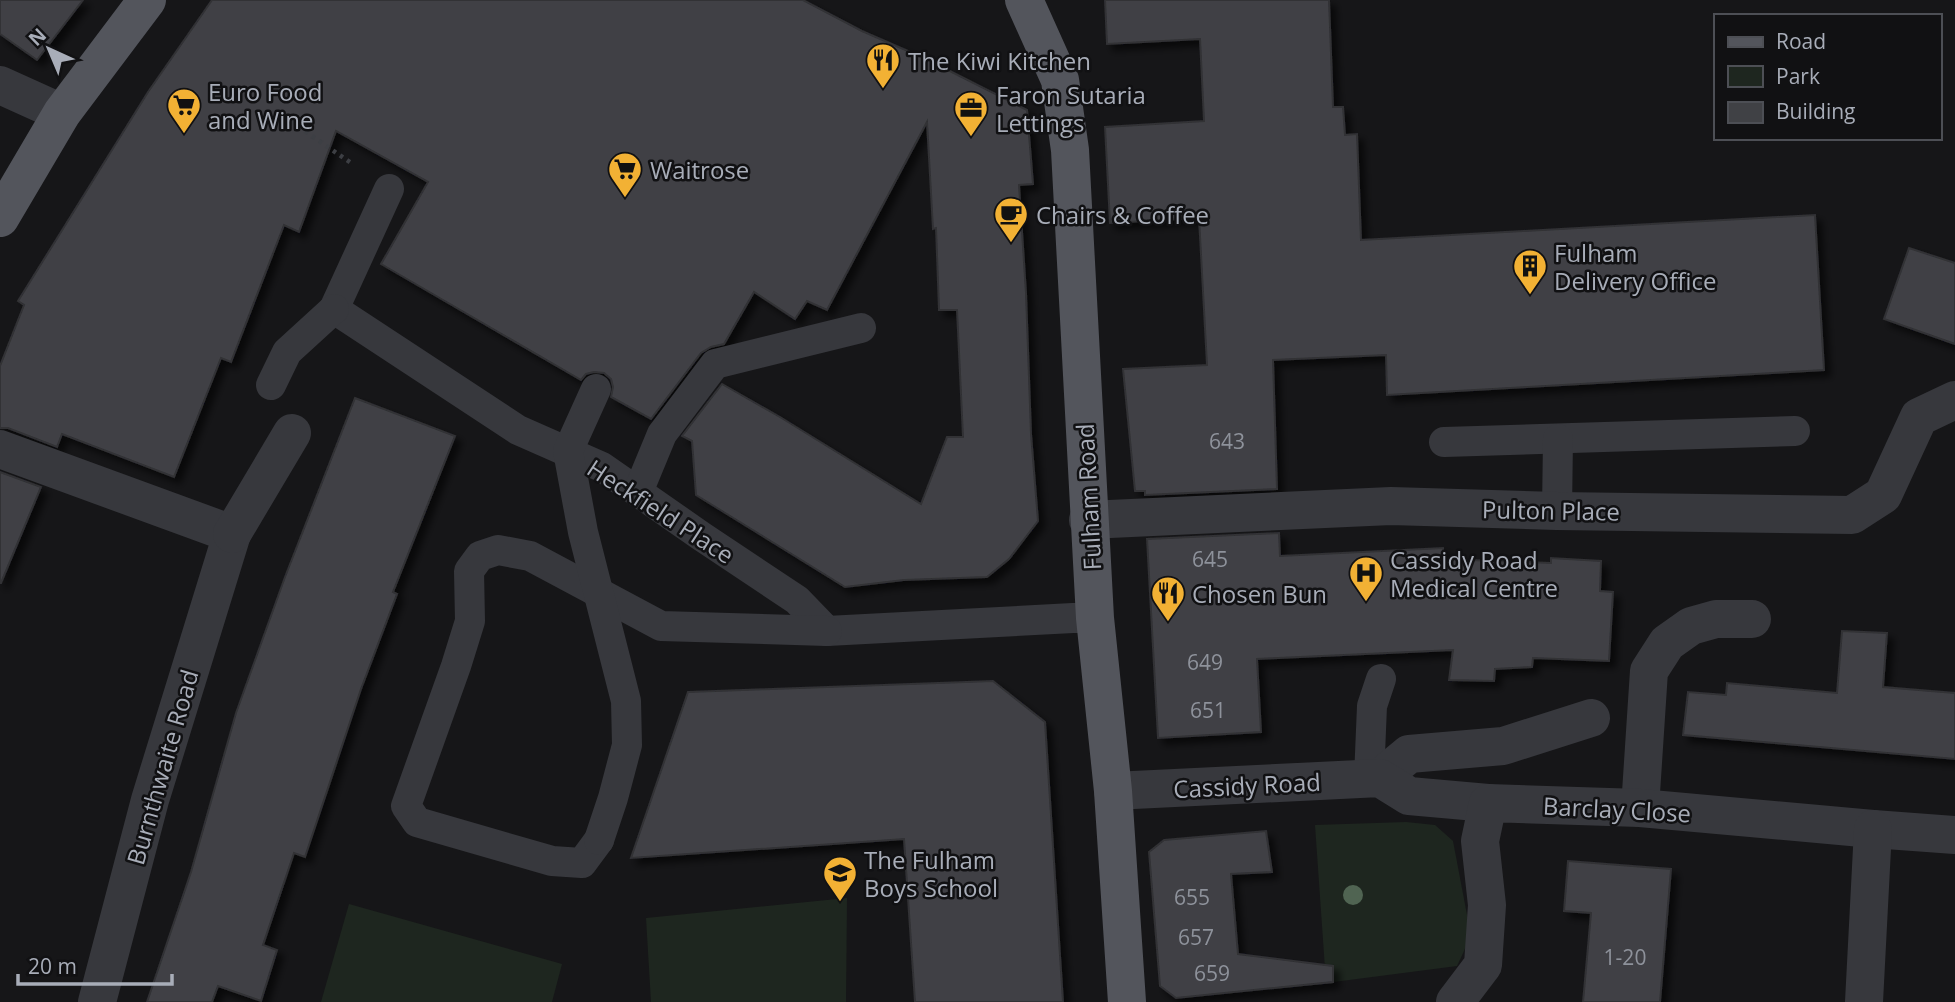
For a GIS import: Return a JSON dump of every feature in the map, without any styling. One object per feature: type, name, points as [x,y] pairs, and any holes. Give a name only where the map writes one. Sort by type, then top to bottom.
[{"type":"main road","points":[[0,218],[62,113],[147,0]]},
{"type":"main road","name":"Fulham Road","points":[[1024,0],[1060,80],[1070,150],[1088,520],[1113,792],[1127,1002]]},
{"type":"street","points":[[0,85],[62,113]]},
{"type":"street","name":"Pulton Place","points":[[1088,520],[1391,506],[1852,515],[1883,495],[1919,416],[1955,400]]},
{"type":"street","name":"Burnthwaite Road","points":[[97,1002],[150,800],[232,534],[292,433]]},
{"type":"street","points":[[0,449],[232,534]]},
{"type":"street","points":[[1640,808],[1649,671],[1667,643],[1691,626],[1716,619],[1752,619]]},
{"type":"street","points":[[1455,1002],[1483,965],[1488,905],[1480,841],[1488,803],[1409,796],[1374,778],[1409,754],[1503,746],[1591,718]]},
{"type":"street","name":"Cassidy Road","points":[[1113,792],[1374,778]]},
{"type":"street","name":"Barclay Close","points":[[1488,803],[1640,808],[1955,835]]},
{"type":"street","points":[[1864,1002],[1873,830]]},
{"type":"lane","points":[[271,385],[287,352],[334,309],[389,189]]},
{"type":"lane","name":"Heckfield Place","points":[[334,309],[518,430],[602,467],[797,600],[827,632]]},
{"type":"lane","points":[[638,492],[662,435],[715,364],[861,328]]},
{"type":"lane","points":[[596,389],[568,451],[583,533],[626,701],[627,745],[599,840],[582,863],[552,861],[417,822],[406,806],[470,621],[469,571],[480,556],[499,550],[530,556],[661,626],[827,632],[1095,618]]},
{"type":"lane","points":[[1444,442],[1796,431]]},
{"type":"lane","points":[[1557,511],[1558,439]]},
{"type":"lane","points":[[1374,778],[1373,706],[1381,679]]},
{"type":"path","points":[[277,112],[389,189]]},
{"type":"green space","points":[[1406,822],[1435,825],[1453,841],[1471,936],[1457,966],[1326,983],[1315,825]]},
{"type":"green space","points":[[847,898],[846,1002],[651,1002],[646,918]]},
{"type":"green space","points":[[349,904],[562,964],[552,1002],[321,1002]]},
{"type":"building","points":[[0,0],[83,0],[37,60],[0,34]]},
{"type":"building","points":[[212,0],[803,0],[1027,110],[1033,184],[1019,185],[1038,521],[1009,559],[987,577],[904,580],[845,587],[696,495],[692,441],[682,436],[722,384],[921,504],[947,437],[963,437],[957,310],[939,310],[936,228],[933,229],[927,122],[827,310],[807,301],[795,319],[754,292],[724,344],[701,353],[651,419],[611,397],[611,379],[604,373],[586,374],[581,380],[381,264],[428,182],[336,131],[299,232],[284,225],[231,362],[221,358],[174,477],[62,434],[57,447],[8,428],[0,428],[0,366],[24,305],[18,301],[148,92]]},
{"type":"building","points":[[1105,0],[1329,0],[1333,107],[1343,107],[1345,135],[1357,134],[1361,240],[1815,215],[1824,370],[1387,395],[1386,355],[1273,360],[1277,489],[1145,495],[1145,491],[1135,491],[1123,369],[1207,365],[1199,218],[1110,223],[1105,127],[1204,121],[1200,39],[1107,44]]},
{"type":"building","points":[[1909,248],[1955,263],[1955,344],[1884,319]]},
{"type":"building","points":[[355,398],[455,436],[393,592],[397,594],[361,689],[305,857],[294,853],[263,945],[277,950],[261,1001],[218,986],[212,1002],[147,1002],[191,872],[236,713],[285,577]]},
{"type":"building","points":[[0,472],[41,487],[1,583],[0,583]]},
{"type":"building","points":[[1279,533],[1280,556],[1443,548],[1443,559],[1551,563],[1551,558],[1601,561],[1600,591],[1613,592],[1609,661],[1533,658],[1532,667],[1495,669],[1494,681],[1449,680],[1453,650],[1257,659],[1261,732],[1158,738],[1147,539]]},
{"type":"building","points":[[1842,631],[1887,633],[1883,687],[1955,693],[1955,759],[1683,735],[1688,692],[1726,695],[1727,683],[1837,693]]},
{"type":"building","points":[[993,681],[1045,722],[1063,1002],[915,1002],[904,839],[631,858],[688,692]]},
{"type":"building","points":[[1266,831],[1272,872],[1231,874],[1238,954],[1333,966],[1333,982],[1176,998],[1160,986],[1149,852],[1164,840]]},
{"type":"building","points":[[1568,861],[1671,869],[1660,1002],[1583,1002],[1591,913],[1564,911]]},
{"type":"place","name":"The Kiwi Kitchen","points":[[883,90]]},
{"type":"place","name":"Euro Food and Wine","points":[[184,135]]},
{"type":"place","name":"Faron Sutaria Lettings","points":[[971,138]]},
{"type":"place","name":"Waitrose","points":[[625,199]]},
{"type":"place","name":"Chairs & Coffee","points":[[1011,244]]},
{"type":"place","name":"Fulham Delivery Office","points":[[1530,296]]},
{"type":"place","name":"Cassidy Road Medical Centre","points":[[1366,603]]},
{"type":"place","name":"Chosen Bun","points":[[1168,623]]},
{"type":"place","name":"The Fulham Boys School","points":[[840,903]]}]
